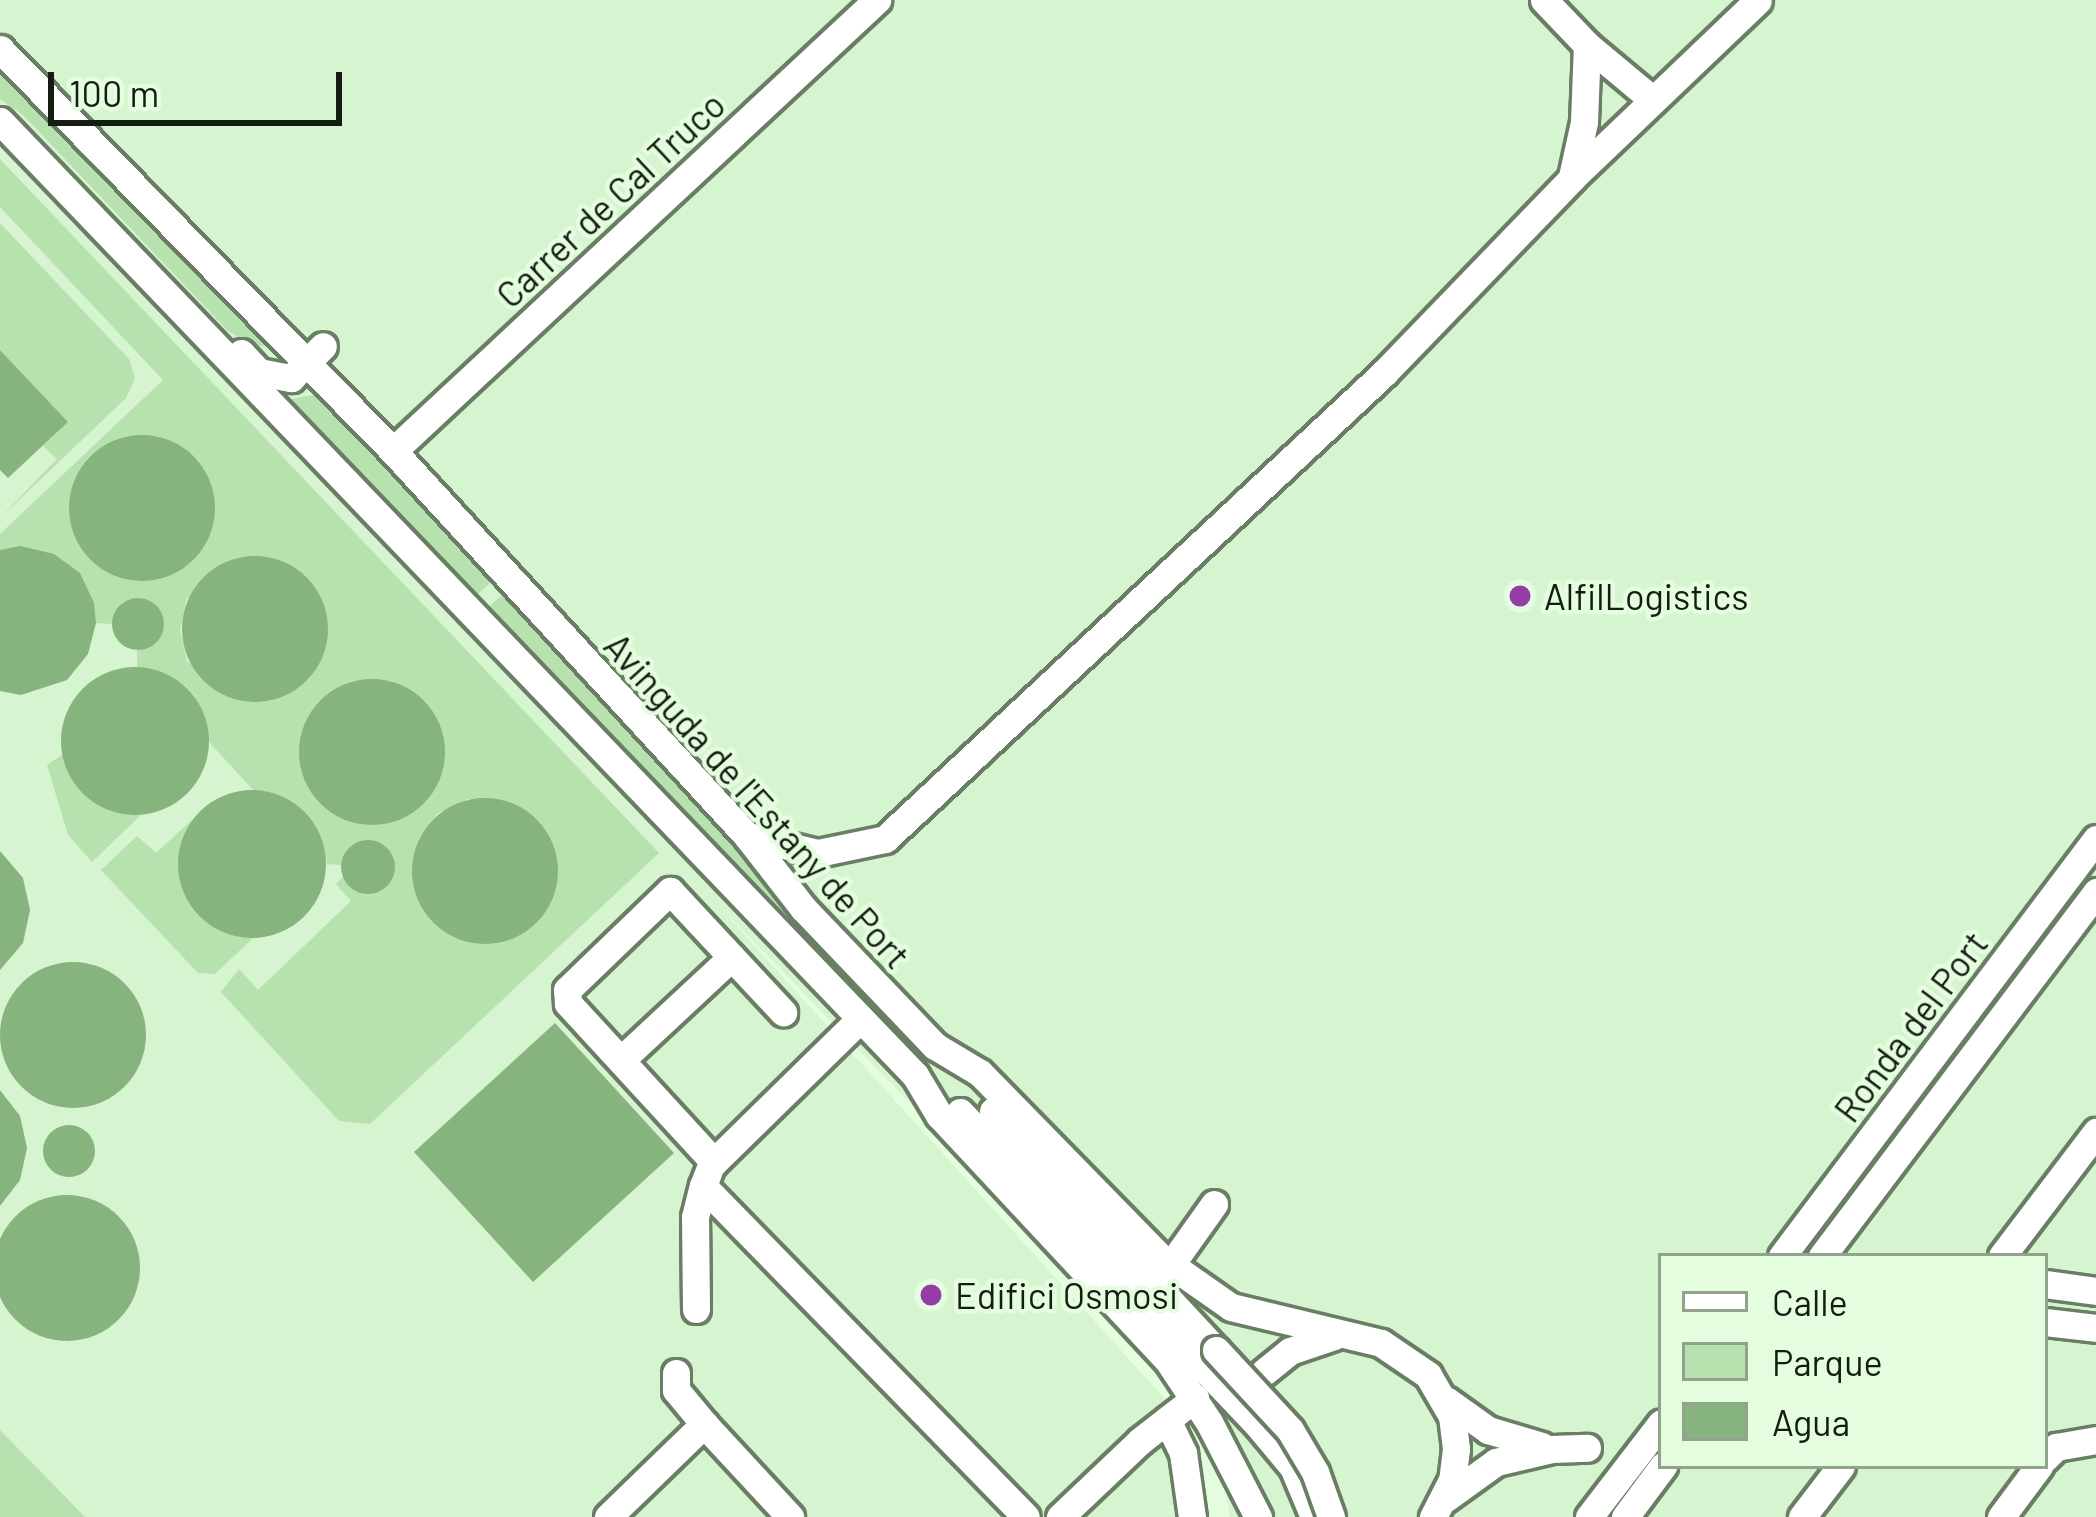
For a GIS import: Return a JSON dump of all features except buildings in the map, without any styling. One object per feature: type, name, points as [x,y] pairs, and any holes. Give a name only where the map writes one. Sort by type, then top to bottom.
[{"type":"street","name":"Carrer de Cal Truco","points":[[393,451],[877,0]]},
{"type":"street","points":[[1544,0],[1587,45],[1653,100]]},
{"type":"street","points":[[747,836],[818,853],[885,838],[1384,373],[1572,178],[1758,0]]},
{"type":"street","points":[[1572,178],[1584,122],[1587,45]]},
{"type":"street","name":"Avinguda de l'Estany de Port","points":[[0,50],[314,354],[393,451],[747,836],[803,908],[935,1046],[980,1073],[1170,1266],[1231,1307],[1356,1335],[1415,1362],[1446,1400],[1488,1430],[1552,1449]]},
{"type":"street","name":"Avinguda de l'Estany de Port","points":[[0,122],[915,1075],[939,1115],[1169,1362],[1195,1398],[1244,1503],[1258,1517]]},
{"type":"street","points":[[49,173],[76,178],[259,372],[291,377],[314,354]]},
{"type":"street","name":"Ronda del Port","points":[[1784,1253],[2096,839]]},
{"type":"street","points":[[784,1012],[670,891],[567,990],[568,1003],[621,1060],[709,1174],[1025,1517]]},
{"type":"street","points":[[1824,1253],[2096,892]]},
{"type":"street","points":[[621,1060],[732,958]]},
{"type":"street","points":[[696,1309],[695,1217],[709,1174],[860,1019]]},
{"type":"street","points":[[935,1046],[1210,1358],[1293,1467],[1314,1517]]},
{"type":"street","points":[[915,1075],[1290,1430],[1316,1472],[1331,1517]]},
{"type":"street","points":[[2004,1253],[2096,1132]]},
{"type":"street","points":[[1170,1266],[1214,1204]]},
{"type":"street","points":[[2048,1284],[2096,1291]]},
{"type":"street","points":[[2048,1322],[2096,1328]]},
{"type":"street","points":[[1264,1372],[1306,1344],[1356,1335]]},
{"type":"street","points":[[676,1373],[676,1390],[790,1517]]},
{"type":"street","points":[[1060,1517],[1195,1398]]},
{"type":"street","points":[[1439,1508],[1456,1449],[1446,1400]]},
{"type":"street","points":[[1167,1420],[1183,1453],[1192,1517]]},
{"type":"street","points":[[608,1517],[704,1424]]},
{"type":"street","points":[[1258,1425],[1286,1478],[1299,1517]]},
{"type":"street","points":[[1589,1517],[1658,1427]]},
{"type":"street","points":[[2048,1455],[2056,1447],[2096,1440]]},
{"type":"street","points":[[1439,1508],[1496,1462],[1552,1449],[1587,1448]]},
{"type":"street","points":[[1625,1517],[1661,1469]]},
{"type":"street","points":[[1802,1517],[1839,1469]]},
{"type":"street","points":[[2001,1517],[2037,1469]]},
{"type":"shaded area","points":[[0,0],[2096,0],[2096,1517],[1230,1517],[1226,1494],[1193,1411],[1089,1287],[716,903],[1184,1420],[1206,1495],[1206,1517],[69,1517],[0,1446]]},
{"type":"green space","points":[[0,57],[272,347],[251,345],[228,331],[24,116],[0,99]]},
{"type":"green space","points":[[0,159],[659,853],[370,1124],[339,1121],[221,992],[239,969],[258,990],[351,901],[336,884],[343,877],[347,884],[395,867],[393,855],[380,843],[362,841],[347,850],[341,865],[327,864],[324,846],[299,806],[253,790],[210,743],[194,695],[182,683],[137,667],[137,650],[157,643],[164,620],[133,599],[122,604],[112,624],[96,623],[94,603],[0,550],[0,534],[163,380],[0,207]],"holes":[[[187,597],[271,702],[187,662],[180,630]],[[469,799],[501,943],[418,839],[438,813]]]},
{"type":"green space","points":[[0,223],[129,359],[135,378],[126,398],[0,518],[57,459],[43,446],[68,422],[0,350]]},
{"type":"green space","points":[[320,394],[493,580],[476,596],[373,498],[285,400]]},
{"type":"green space","points":[[505,592],[791,908],[783,916],[488,608]]},
{"type":"green space","points":[[63,754],[64,761],[135,815],[142,814],[92,862],[68,835],[47,765]]},
{"type":"green space","points":[[194,818],[185,832],[235,936],[253,938],[215,974],[198,973],[101,870],[137,836],[156,853]]},
{"type":"green space","points":[[0,1430],[85,1517],[0,1517]]},
{"type":"water","points":[[0,350],[68,422],[8,478],[0,470]]},
{"type":"water","points":[[142,435],[170,440],[194,456],[210,480],[215,508],[210,536],[194,560],[170,576],[142,581],[114,576],[90,560],[74,536],[69,508],[74,480],[90,456],[114,440]]},
{"type":"water","points":[[20,546],[54,554],[80,573],[94,603],[96,623],[88,654],[67,680],[21,695],[0,691],[0,550]]},
{"type":"water","points":[[255,556],[283,561],[307,577],[323,601],[328,629],[323,657],[307,681],[283,697],[255,702],[227,697],[203,681],[187,657],[182,629],[187,601],[203,577],[227,561]]},
{"type":"water","points":[[138,598],[156,606],[164,624],[156,642],[138,650],[120,642],[112,624],[120,606]]},
{"type":"water","points":[[135,667],[163,673],[187,689],[203,713],[209,741],[203,769],[187,793],[163,809],[135,815],[107,809],[83,793],[67,769],[61,741],[67,713],[83,689],[107,673]]},
{"type":"water","points":[[372,679],[400,684],[424,700],[440,724],[445,752],[440,780],[424,804],[400,820],[372,825],[344,820],[320,804],[304,780],[299,752],[304,724],[320,700],[344,684]]},
{"type":"water","points":[[252,790],[280,795],[304,812],[321,836],[326,864],[321,892],[304,916],[280,933],[252,938],[224,933],[200,916],[183,892],[178,864],[183,836],[200,812],[224,795]]},
{"type":"water","points":[[485,798],[513,803],[537,819],[553,843],[558,871],[553,899],[537,923],[513,939],[485,944],[457,939],[433,923],[417,899],[412,871],[417,843],[433,819],[457,803]]},
{"type":"water","points":[[368,840],[387,848],[395,867],[387,886],[368,894],[349,886],[341,867],[349,848]]},
{"type":"water","points":[[0,851],[23,878],[30,910],[23,943],[0,970]]},
{"type":"water","points":[[73,962],[101,967],[125,983],[141,1007],[146,1035],[141,1063],[125,1087],[101,1103],[73,1108],[45,1103],[21,1087],[5,1063],[0,1035],[5,1007],[21,983],[45,967]]},
{"type":"water","points":[[555,1023],[674,1153],[533,1282],[414,1152]]},
{"type":"water","points":[[0,1090],[20,1116],[27,1148],[20,1180],[0,1206]]},
{"type":"water","points":[[69,1125],[87,1133],[95,1151],[87,1169],[69,1177],[51,1169],[43,1151],[51,1133]]},
{"type":"water","points":[[67,1195],[95,1201],[127,1228],[138,1254],[134,1296],[118,1319],[95,1335],[67,1341],[39,1335],[16,1319],[0,1296],[0,1240],[16,1217],[39,1201]]},
{"type":"place","name":"AlfilLogistics","points":[[1520,596]]},
{"type":"place","name":"Edifici Osmosi","points":[[931,1295]]}]
